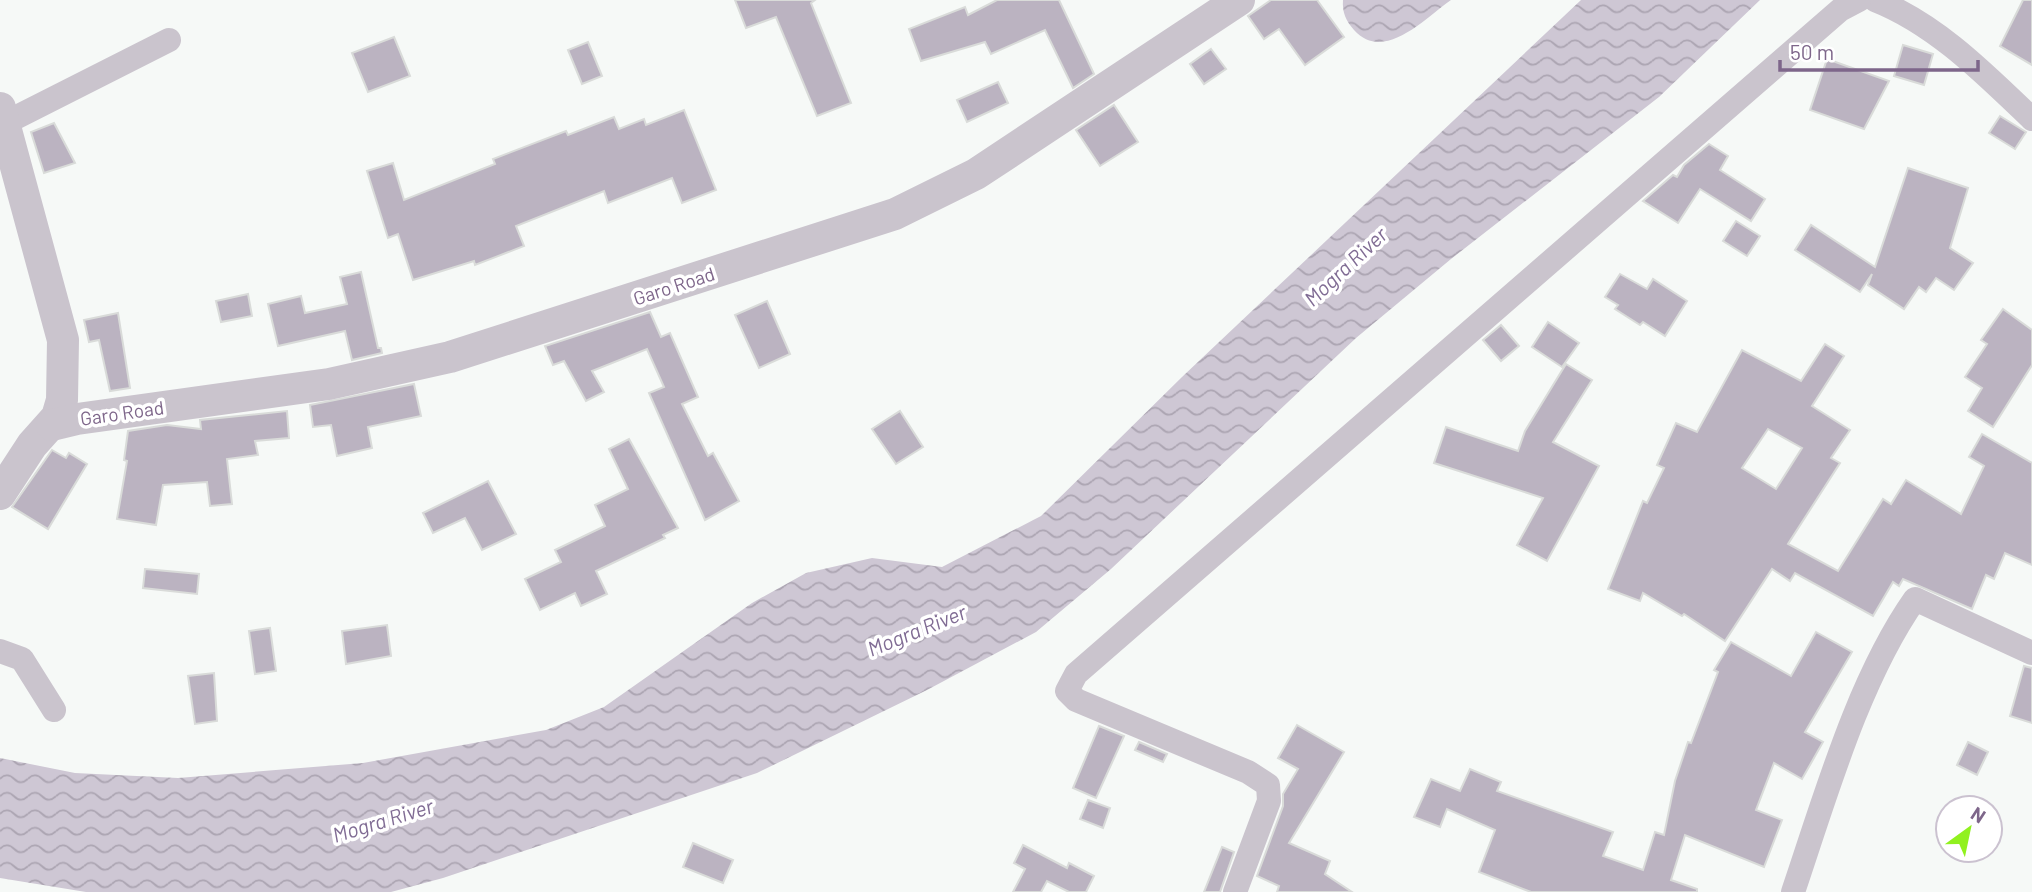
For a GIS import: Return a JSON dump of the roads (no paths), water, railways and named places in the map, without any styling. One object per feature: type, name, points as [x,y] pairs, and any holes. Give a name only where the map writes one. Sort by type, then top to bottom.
[{"type":"street","name":"Garo Road","points":[[52,425],[77,419],[329,384],[450,357],[895,214],[976,174],[1239,0]]},
{"type":"street","points":[[1235,892],[1269,801],[1268,785],[1248,772],[1076,700],[1068,691],[1076,674],[1711,119],[1840,10],[1859,0]]},
{"type":"street","points":[[1875,0],[1897,10],[1944,40],[2032,119]]},
{"type":"street","points":[[0,494],[32,445],[52,425],[62,400],[62,340],[2,115],[169,40]]},
{"type":"street","points":[[1793,892],[1846,740],[1892,631],[1914,598],[2032,653]]},
{"type":"street","points":[[0,651],[22,659],[54,710]]},
{"type":"water","points":[[1343,0],[1451,0],[1404,34],[1378,42],[1366,39],[1354,30],[1345,16],[1343,4]]},
{"type":"water","name":"Mogra River","points":[[1581,0],[1760,0],[1659,97],[1451,259],[1356,338],[1111,569],[1036,632],[927,690],[757,773],[443,878],[391,892],[86,892],[0,878],[0,758],[75,773],[178,778],[363,763],[546,730],[604,707],[752,603],[806,573],[872,558],[942,567],[1041,516],[1182,377]]}]
